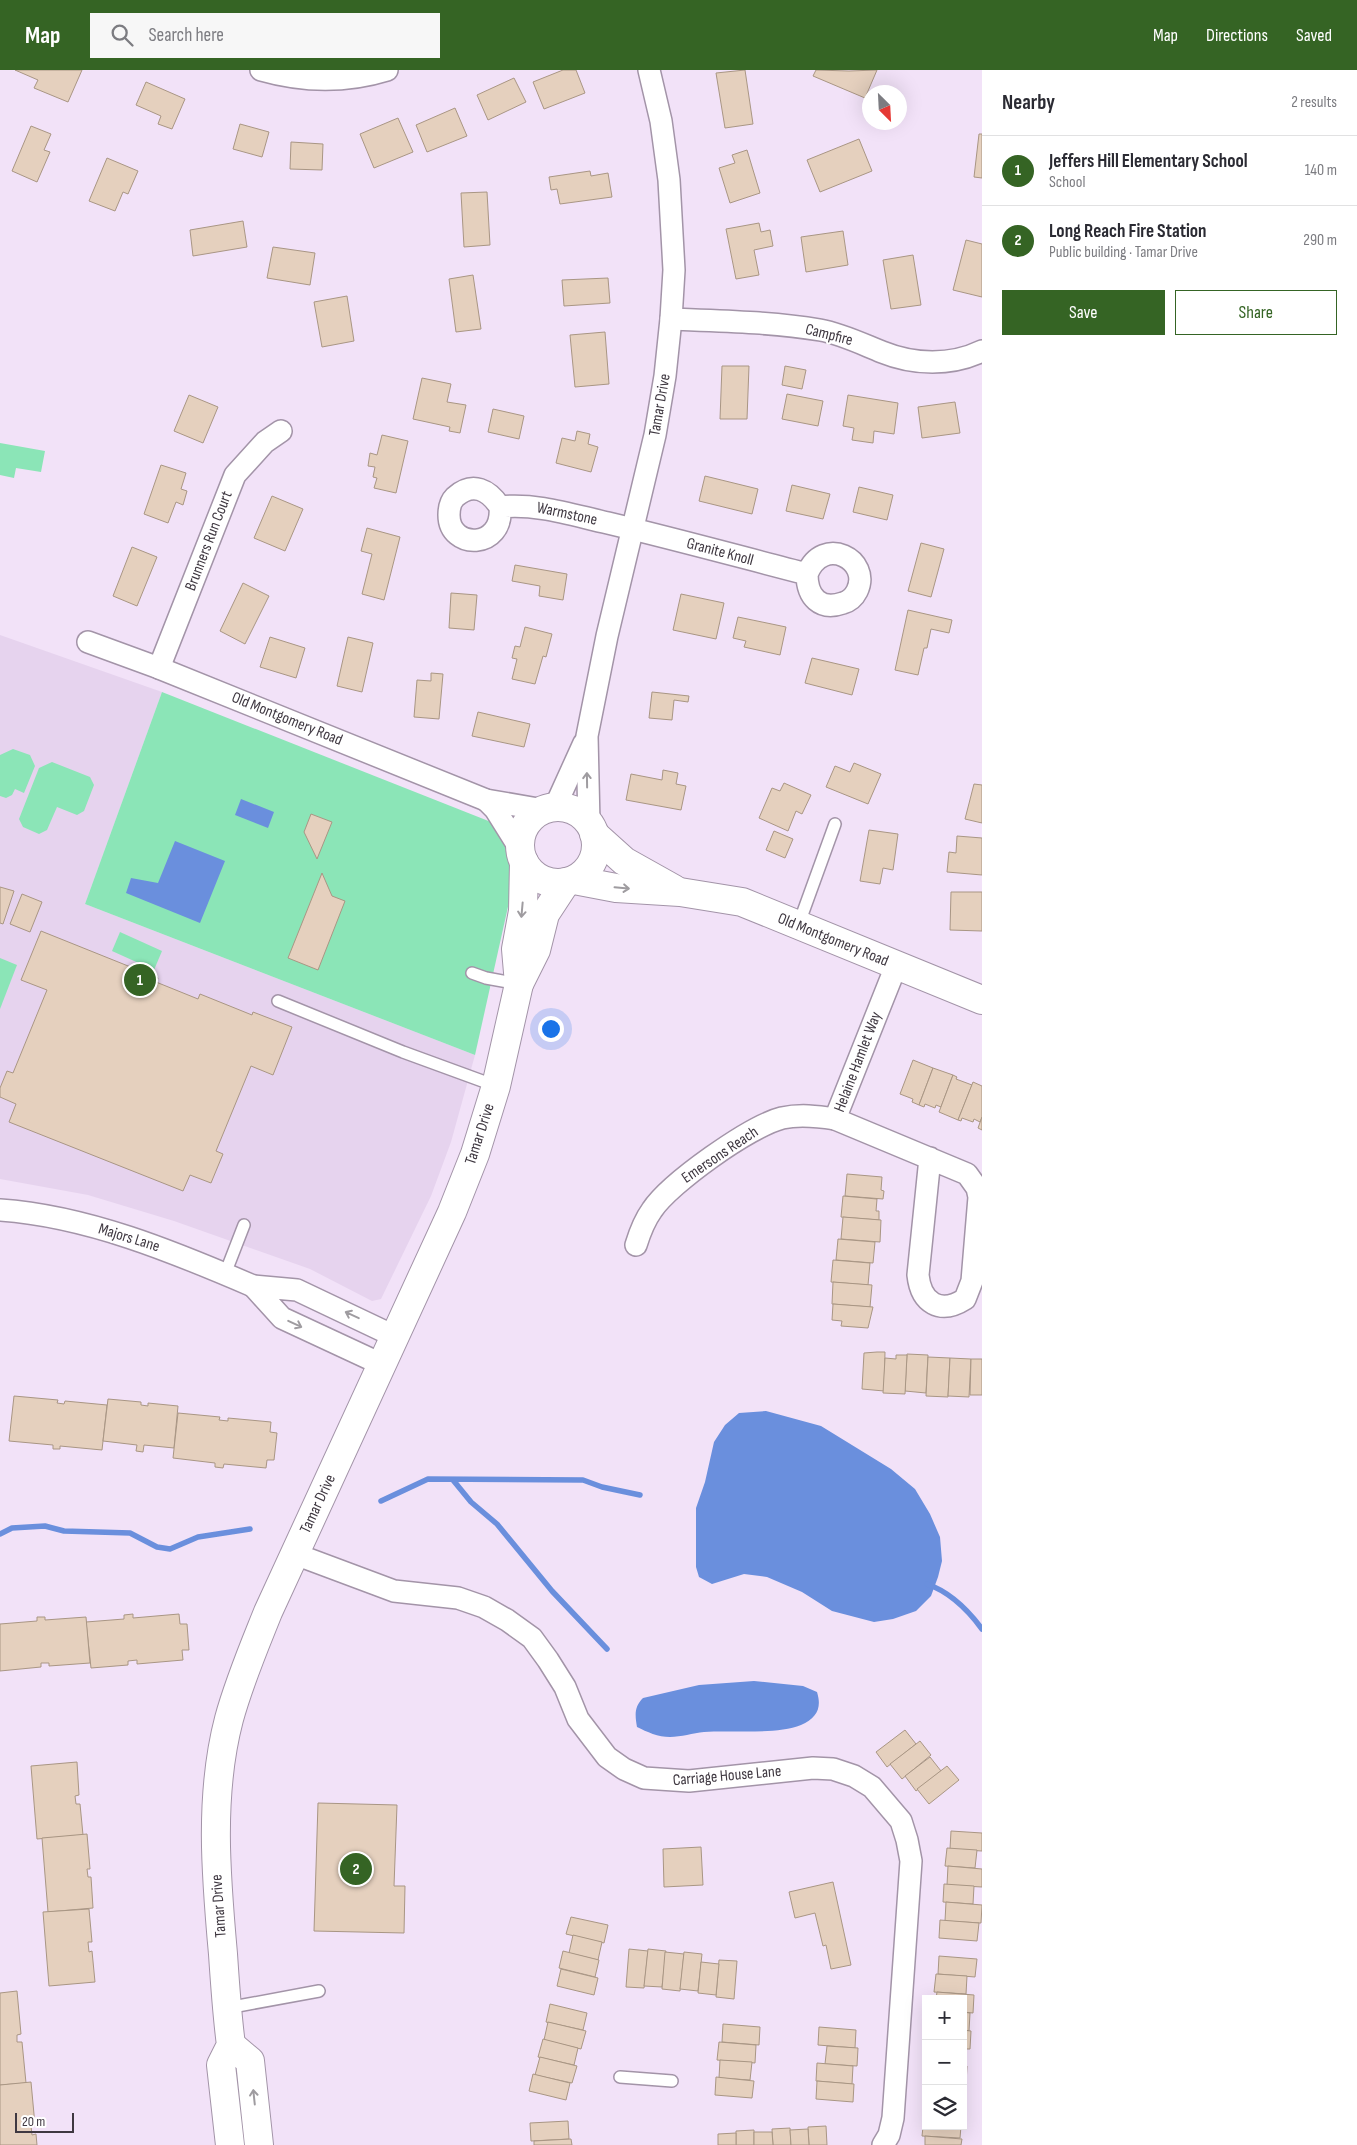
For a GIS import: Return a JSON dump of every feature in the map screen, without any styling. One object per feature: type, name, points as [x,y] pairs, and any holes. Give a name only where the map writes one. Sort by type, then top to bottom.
[{"type":"street","points":[[261,70],[286,77],[312,80],[368,76],[387,70]]},
{"type":"street","name":"Tamar Drive","points":[[592,829],[587,736],[607,636],[634,529],[662,395],[671,319],[674,270],[669,180],[661,121],[649,70]]},
{"type":"street","name":"Campfire","points":[[671,319],[791,326],[823,330],[908,361],[950,362],[970,357],[982,351]]},
{"type":"street","name":"Brunners Run Court","points":[[159,668],[235,475],[265,442],[282,431]]},
{"type":"street","name":"Warmstone","points":[[500,507],[518,505],[537,507],[634,529]]},
{"type":"street","name":"Granite Knoll","points":[[634,529],[807,574]]},
{"type":"street","name":"Old Montgomery Road","points":[[88,642],[159,668],[486,800],[550,808]]},
{"type":"street","name":"Tamar Drive","points":[[550,808],[587,736]]},
{"type":"street","name":"Old Montgomery Road","points":[[486,800],[495,809],[522,855]]},
{"type":"street","points":[[550,808],[571,809],[581,815],[592,829],[596,846],[594,857],[588,868],[570,881],[555,883],[542,880],[532,872],[522,855],[521,836],[527,824],[536,814],[550,808]]},
{"type":"street","name":"Old Montgomery Road","points":[[592,829],[624,861],[680,892]]},
{"type":"street","name":"Tamar Drive","points":[[519,984],[516,949],[523,911],[522,855]]},
{"type":"street","name":"Tamar Drive","points":[[230,2145],[221,2065],[231,2045],[218,1904],[216,1841],[220,1773],[229,1720],[246,1667],[268,1612],[452,1212],[475,1154],[496,1086],[519,984],[536,950],[545,914],[570,881]]},
{"type":"street","name":"Old Montgomery Road","points":[[570,881],[616,888],[680,892],[742,902],[982,1000]]},
{"type":"street","name":"Helaine Hamlet Way","points":[[896,966],[836,1119],[930,1158],[967,1174],[977,1188],[972,1281],[965,1299],[949,1306],[933,1304],[923,1293],[919,1285],[918,1275],[930,1158]]},
{"type":"street","name":"Emersons Reach","points":[[636,1245],[641,1227],[652,1209],[668,1191],[736,1141],[781,1118],[812,1115],[836,1119]]},
{"type":"street","name":"Majors Lane","points":[[0,1210],[102,1229],[162,1248],[253,1286],[298,1290],[396,1337]]},
{"type":"street","name":"Majors Lane","points":[[253,1286],[282,1318],[383,1365]]},
{"type":"street","name":"Carriage House Lane","points":[[295,1554],[394,1591],[458,1598],[484,1607],[507,1620],[532,1638],[548,1660],[565,1687],[578,1719],[598,1747],[607,1757],[624,1769],[644,1778],[690,1781],[813,1768],[833,1769],[854,1776],[872,1787],[901,1821],[908,1840],[911,1861],[893,2118],[889,2135],[884,2145]]},
{"type":"street","points":[[231,2045],[250,2061],[259,2145]]},
{"type":"lane","points":[[798,926],[835,824]]},
{"type":"lane","points":[[472,973],[486,978],[519,984]]},
{"type":"lane","points":[[278,1001],[403,1052],[496,1086]]},
{"type":"lane","points":[[225,1274],[244,1225]]},
{"type":"lane","points":[[228,2008],[319,1991]]},
{"type":"lane","points":[[620,2077],[672,2081]]},
{"type":"shaded area","points":[[0,635],[162,692],[85,904],[475,1055],[451,1142],[431,1196],[381,1299],[372,1301],[310,1269],[174,1221],[88,1195],[0,1179]]},
{"type":"green space","points":[[0,443],[45,451],[41,472],[16,468],[14,478],[0,475]]},
{"type":"green space","points":[[162,692],[524,835],[475,1055],[85,904]]},
{"type":"green space","points":[[13,749],[30,755],[35,766],[24,793],[15,789],[12,795],[6,798],[0,796],[0,755]]},
{"type":"green space","points":[[52,762],[90,777],[94,785],[84,811],[77,815],[57,807],[47,830],[39,834],[23,827],[19,819],[39,768]]},
{"type":"green space","points":[[120,932],[162,951],[154,970],[112,951]]},
{"type":"green space","points":[[0,958],[17,965],[0,1009]]},
{"type":"water","points":[[241,799],[274,812],[268,828],[235,815]]},
{"type":"water","points":[[175,841],[225,861],[200,923],[126,893],[131,878],[158,883]]},
{"type":"water","points":[[766,1411],[821,1426],[891,1469],[915,1489],[930,1514],[940,1537],[942,1561],[931,1596],[916,1611],[893,1619],[874,1622],[832,1611],[802,1592],[767,1577],[744,1574],[712,1584],[699,1577],[696,1567],[696,1508],[705,1482],[714,1442],[725,1425],[739,1413]]},
{"type":"water","points":[[754,1681],[803,1686],[817,1692],[819,1703],[817,1712],[811,1719],[801,1725],[779,1730],[704,1732],[666,1737],[637,1727],[636,1711],[643,1698],[699,1685]]},
{"type":"building","points":[[15,70],[82,70],[68,102],[34,88],[38,80]]},
{"type":"building","points":[[563,70],[576,70],[585,93],[544,109],[533,82]]},
{"type":"building","points":[[745,70],[753,124],[725,128],[716,73]]},
{"type":"building","points":[[816,70],[877,70],[871,85],[862,85],[862,97],[813,76]]},
{"type":"building","points":[[514,78],[526,102],[488,120],[477,95]]},
{"type":"building","points":[[146,82],[185,99],[172,129],[158,124],[161,116],[136,105]]},
{"type":"building","points":[[455,108],[467,136],[427,152],[416,125]]},
{"type":"building","points":[[398,118],[413,152],[374,168],[360,134]]},
{"type":"building","points":[[240,124],[269,132],[262,157],[233,149]]},
{"type":"building","points":[[31,126],[51,134],[44,150],[50,152],[37,182],[12,171]]},
{"type":"building","points":[[979,134],[982,134],[982,178],[974,177]]},
{"type":"building","points":[[859,139],[872,171],[820,192],[807,160]]},
{"type":"building","points":[[291,142],[323,144],[322,170],[290,169]]},
{"type":"building","points":[[747,150],[760,193],[730,203],[719,168],[735,163],[732,155]]},
{"type":"building","points":[[107,158],[138,171],[128,194],[123,192],[115,211],[89,201]]},
{"type":"building","points":[[590,171],[591,176],[608,173],[612,197],[560,204],[557,189],[551,190],[549,177]]},
{"type":"building","points":[[487,192],[490,245],[464,247],[461,193]]},
{"type":"building","points":[[243,221],[247,247],[193,256],[190,230]]},
{"type":"building","points":[[759,223],[761,232],[770,230],[773,246],[754,250],[759,275],[736,279],[726,229]]},
{"type":"building","points":[[843,231],[848,265],[806,272],[801,237]]},
{"type":"building","points":[[966,240],[982,244],[982,297],[953,290]]},
{"type":"building","points":[[273,247],[315,253],[310,285],[267,278]]},
{"type":"building","points":[[913,255],[921,305],[891,309],[883,260]]},
{"type":"building","points":[[473,275],[481,329],[456,332],[449,279]]},
{"type":"building","points":[[608,278],[610,303],[564,306],[562,280]]},
{"type":"building","points":[[347,296],[354,341],[322,347],[314,302]]},
{"type":"building","points":[[605,332],[609,384],[575,387],[570,335]]},
{"type":"building","points":[[722,366],[749,366],[747,419],[720,419]]},
{"type":"building","points":[[785,366],[806,370],[802,389],[782,385]]},
{"type":"building","points":[[422,378],[451,384],[447,402],[466,405],[460,433],[449,431],[450,427],[413,419]]},
{"type":"building","points":[[787,394],[823,401],[818,426],[782,419]]},
{"type":"building","points":[[189,395],[218,407],[203,443],[174,431]]},
{"type":"building","points":[[848,395],[898,403],[894,434],[874,431],[873,443],[852,440],[854,428],[843,426]]},
{"type":"building","points":[[955,402],[960,433],[922,438],[918,407]]},
{"type":"building","points":[[493,409],[524,416],[519,439],[488,432]]},
{"type":"building","points":[[577,431],[590,434],[588,444],[598,447],[591,472],[556,463],[562,438],[575,441]]},
{"type":"building","points":[[382,435],[408,441],[396,493],[374,488],[377,478],[373,477],[375,467],[368,466],[370,453],[377,455]]},
{"type":"building","points":[[161,465],[186,473],[181,489],[187,491],[183,505],[176,502],[168,523],[144,514]]},
{"type":"building","points":[[705,476],[758,489],[752,514],[699,501]]},
{"type":"building","points":[[792,485],[830,494],[823,519],[786,511]]},
{"type":"building","points":[[859,487],[893,495],[887,520],[853,512]]},
{"type":"building","points":[[272,496],[303,509],[285,551],[254,538]]},
{"type":"building","points":[[367,528],[400,537],[384,600],[362,594],[372,554],[361,551]]},
{"type":"building","points":[[921,543],[944,549],[931,597],[908,591]]},
{"type":"building","points":[[132,547],[157,557],[137,606],[113,596]]},
{"type":"building","points":[[515,565],[567,574],[563,600],[539,596],[540,586],[512,581]]},
{"type":"building","points":[[243,583],[269,596],[245,644],[220,631]]},
{"type":"building","points":[[451,593],[477,595],[474,630],[449,628]]},
{"type":"building","points":[[681,594],[724,603],[716,639],[673,630]]},
{"type":"building","points":[[908,610],[952,620],[949,633],[931,629],[927,648],[924,648],[918,675],[895,670]]},
{"type":"building","points":[[738,617],[786,627],[780,655],[744,647],[746,641],[733,638]]},
{"type":"building","points":[[525,627],[552,634],[546,657],[543,656],[535,684],[512,679],[517,659],[512,658],[515,646],[520,647]]},
{"type":"building","points":[[270,637],[305,648],[296,678],[260,667]]},
{"type":"building","points":[[348,637],[373,643],[362,692],[337,686]]},
{"type":"building","points":[[812,658],[859,669],[852,695],[805,683]]},
{"type":"building","points":[[431,673],[443,674],[439,719],[414,717],[417,680],[431,681]]},
{"type":"building","points":[[652,692],[689,696],[688,702],[674,700],[672,720],[649,718]]},
{"type":"building","points":[[478,712],[530,724],[524,747],[472,736]]},
{"type":"building","points":[[854,763],[881,774],[868,804],[826,787],[835,766],[850,772]]},
{"type":"building","points":[[663,770],[678,773],[676,784],[686,786],[681,810],[626,800],[631,774],[662,780]]},
{"type":"building","points":[[784,783],[811,795],[802,814],[796,811],[788,831],[759,818],[772,788],[780,791]]},
{"type":"building","points":[[974,784],[982,785],[982,823],[965,819]]},
{"type":"building","points":[[311,814],[332,822],[317,859],[304,832]]},
{"type":"building","points":[[869,830],[898,834],[893,870],[883,868],[880,884],[860,881]]},
{"type":"building","points":[[774,831],[793,839],[785,858],[766,850]]},
{"type":"building","points":[[957,836],[982,838],[982,875],[947,872],[949,852],[956,853]]},
{"type":"building","points":[[322,873],[332,896],[345,901],[318,970],[288,958]]},
{"type":"building","points":[[0,887],[14,891],[3,924],[0,923]]},
{"type":"building","points":[[951,892],[982,892],[982,931],[950,930]]},
{"type":"building","points":[[22,894],[42,902],[30,932],[10,924]]},
{"type":"building","points":[[41,931],[158,978],[156,982],[198,999],[200,994],[252,1015],[253,1012],[292,1027],[273,1075],[251,1066],[216,1151],[223,1154],[211,1183],[190,1175],[183,1191],[9,1122],[16,1104],[0,1097],[0,1088],[7,1071],[13,1073],[47,990],[21,980]]},
{"type":"building","points":[[913,1060],[933,1068],[919,1105],[912,1102],[913,1099],[900,1094]]},
{"type":"building","points":[[933,1068],[953,1075],[941,1107],[936,1105],[935,1108],[925,1104],[924,1107],[919,1105]]},
{"type":"building","points":[[953,1075],[957,1077],[956,1079],[972,1085],[958,1120],[939,1112]]},
{"type":"building","points":[[973,1082],[982,1086],[982,1117],[980,1122],[974,1119],[973,1122],[962,1118],[961,1121],[958,1120]]},
{"type":"building","points":[[982,1117],[982,1130],[978,1128]]},
{"type":"building","points":[[847,1174],[882,1177],[881,1190],[884,1191],[883,1199],[845,1196]]},
{"type":"building","points":[[843,1196],[877,1199],[876,1211],[879,1211],[879,1220],[841,1217]]},
{"type":"building","points":[[843,1217],[881,1220],[880,1242],[841,1239]]},
{"type":"building","points":[[838,1239],[875,1242],[873,1263],[836,1260]]},
{"type":"building","points":[[833,1260],[870,1263],[868,1285],[831,1282]]},
{"type":"building","points":[[833,1282],[872,1285],[870,1307],[832,1304]]},
{"type":"building","points":[[833,1304],[873,1307],[868,1328],[841,1326],[842,1321],[832,1320]]},
{"type":"building","points":[[885,1352],[884,1391],[862,1389],[864,1353]]},
{"type":"building","points":[[907,1354],[928,1355],[926,1393],[905,1391]]},
{"type":"building","points":[[896,1355],[907,1355],[905,1394],[883,1393],[885,1358],[896,1359]]},
{"type":"building","points":[[928,1357],[950,1358],[948,1397],[926,1396]]},
{"type":"building","points":[[950,1358],[971,1359],[969,1397],[948,1396]]},
{"type":"building","points":[[971,1359],[982,1359],[982,1395],[970,1395]]},
{"type":"building","points":[[14,1396],[58,1400],[57,1403],[64,1404],[65,1401],[107,1405],[102,1450],[60,1446],[60,1449],[53,1449],[53,1445],[9,1441]]},
{"type":"building","points":[[108,1399],[141,1402],[141,1405],[148,1406],[148,1403],[178,1406],[174,1448],[144,1445],[143,1452],[136,1451],[137,1445],[103,1441]]},
{"type":"building","points":[[178,1413],[220,1417],[219,1420],[228,1421],[228,1418],[271,1422],[270,1432],[277,1433],[274,1460],[267,1460],[266,1468],[224,1464],[223,1468],[215,1467],[215,1463],[173,1458]]},
{"type":"building","points":[[133,1614],[133,1618],[179,1614],[180,1624],[187,1624],[189,1650],[182,1650],[183,1660],[137,1664],[137,1660],[128,1661],[128,1665],[91,1668],[86,1622],[124,1619],[124,1615]]},
{"type":"building","points":[[37,1617],[45,1617],[45,1620],[86,1617],[90,1663],[49,1666],[49,1663],[41,1663],[41,1667],[0,1671],[0,1624],[37,1621]]},
{"type":"building","points":[[905,1730],[916,1744],[887,1767],[876,1752]]},
{"type":"building","points":[[920,1741],[931,1755],[902,1779],[890,1764]]},
{"type":"building","points":[[930,1757],[941,1771],[916,1791],[905,1776]]},
{"type":"building","points":[[77,1762],[79,1795],[75,1796],[76,1804],[80,1804],[83,1835],[37,1839],[31,1766]]},
{"type":"building","points":[[947,1766],[959,1780],[929,1804],[917,1789]]},
{"type":"building","points":[[318,1803],[397,1805],[394,1886],[405,1886],[404,1933],[314,1931]]},
{"type":"building","points":[[951,1831],[982,1833],[982,1851],[950,1849]]},
{"type":"building","points":[[87,1834],[90,1869],[87,1869],[88,1877],[91,1877],[93,1908],[48,1912],[42,1838]]},
{"type":"building","points":[[701,1847],[703,1885],[664,1887],[663,1849]]},
{"type":"building","points":[[947,1848],[977,1850],[975,1868],[945,1866]]},
{"type":"building","points":[[948,1866],[982,1869],[982,1887],[947,1885]]},
{"type":"building","points":[[833,1882],[851,1965],[831,1969],[826,1945],[823,1946],[815,1913],[795,1918],[789,1892]]},
{"type":"building","points":[[944,1884],[974,1886],[973,1904],[943,1902]]},
{"type":"building","points":[[946,1902],[982,1905],[981,1923],[945,1921]]},
{"type":"building","points":[[89,1909],[92,1942],[88,1942],[89,1952],[92,1951],[95,1982],[49,1986],[43,1912]]},
{"type":"building","points":[[571,1917],[608,1925],[604,1943],[566,1934]]},
{"type":"building","points":[[940,1920],[979,1923],[977,1941],[939,1938]]},
{"type":"building","points":[[573,1935],[602,1942],[598,1960],[569,1953]]},
{"type":"building","points":[[629,1949],[648,1951],[644,1988],[626,1987]]},
{"type":"building","points":[[648,1949],[666,1951],[662,1987],[644,1986]]},
{"type":"building","points":[[563,1951],[599,1960],[595,1977],[559,1968]]},
{"type":"building","points":[[665,1952],[684,1954],[680,1991],[662,1989]]},
{"type":"building","points":[[684,1952],[702,1954],[698,1991],[680,1989]]},
{"type":"building","points":[[939,1956],[977,1959],[975,1977],[938,1974]]},
{"type":"building","points":[[719,1960],[737,1961],[734,1999],[716,1997]]},
{"type":"building","points":[[701,1962],[719,1964],[716,1995],[698,1993]]},
{"type":"building","points":[[561,1969],[598,1978],[594,1995],[557,1986]]},
{"type":"building","points":[[936,1974],[967,1976],[966,1994],[934,1992]]},
{"type":"building","points":[[17,1991],[21,2034],[17,2035],[17,2042],[22,2042],[26,2083],[0,2085],[0,1993]]},
{"type":"building","points":[[937,1992],[974,1995],[973,2013],[967,2012],[967,1995],[937,1995]]},
{"type":"building","points":[[550,2004],[587,2013],[583,2030],[546,2022]]},
{"type":"building","points":[[967,2013],[970,2013],[969,2031],[967,2031]]},
{"type":"building","points":[[548,2022],[586,2031],[581,2049],[544,2040]]},
{"type":"building","points":[[723,2024],[760,2027],[759,2045],[722,2042]]},
{"type":"building","points":[[819,2027],[856,2030],[855,2048],[818,2045]]},
{"type":"building","points":[[967,2030],[971,2031],[970,2049],[967,2049]]},
{"type":"building","points":[[543,2039],[578,2048],[574,2065],[538,2057]]},
{"type":"building","points":[[719,2042],[756,2045],[755,2063],[717,2060]]},
{"type":"building","points":[[827,2046],[858,2048],[857,2066],[825,2064]]},
{"type":"building","points":[[540,2057],[577,2066],[572,2083],[535,2075]]},
{"type":"building","points":[[720,2060],[752,2062],[750,2080],[719,2078]]},
{"type":"building","points":[[817,2063],[853,2066],[852,2084],[816,2081]]},
{"type":"building","points":[[533,2074],[570,2083],[566,2100],[529,2091]]},
{"type":"building","points":[[716,2077],[754,2081],[752,2098],[715,2095]]},
{"type":"building","points":[[817,2081],[854,2084],[853,2102],[816,2099]]},
{"type":"building","points":[[31,2082],[35,2125],[31,2126],[32,2135],[36,2134],[37,2145],[0,2145],[0,2085]]},
{"type":"building","points":[[568,2121],[569,2139],[531,2141],[530,2123]]},
{"type":"building","points":[[826,2126],[827,2145],[809,2145],[808,2127]]},
{"type":"building","points":[[790,2128],[791,2145],[773,2145],[772,2129]]},
{"type":"building","points":[[808,2129],[809,2145],[791,2145],[790,2130]]},
{"type":"building","points":[[754,2130],[754,2145],[736,2145],[736,2131]]},
{"type":"building","points":[[923,2130],[961,2130],[960,2138],[922,2136]]},
{"type":"building","points":[[754,2132],[772,2132],[773,2145],[754,2145]]},
{"type":"building","points":[[736,2133],[736,2145],[718,2145],[718,2134]]},
{"type":"building","points":[[925,2136],[962,2139],[961,2145],[925,2145]]},
{"type":"building","points":[[571,2139],[572,2145],[534,2145],[534,2141]]},
{"type":"waterway","points":[[381,1501],[428,1479],[583,1480],[602,1487],[640,1495]]},
{"type":"waterway","points":[[453,1480],[471,1502],[497,1524],[552,1591],[607,1649]]},
{"type":"waterway","points":[[0,1534],[12,1528],[45,1526],[64,1531],[130,1533],[157,1547],[170,1549],[198,1537],[250,1529]]},
{"type":"waterway","points":[[927,1584],[958,1602],[982,1629]]},
{"type":"place","name":"Jeffers Hill Elementary School","points":[[140,980]]},
{"type":"place","name":"Long Reach Fire Station","points":[[356,1869]]}]
